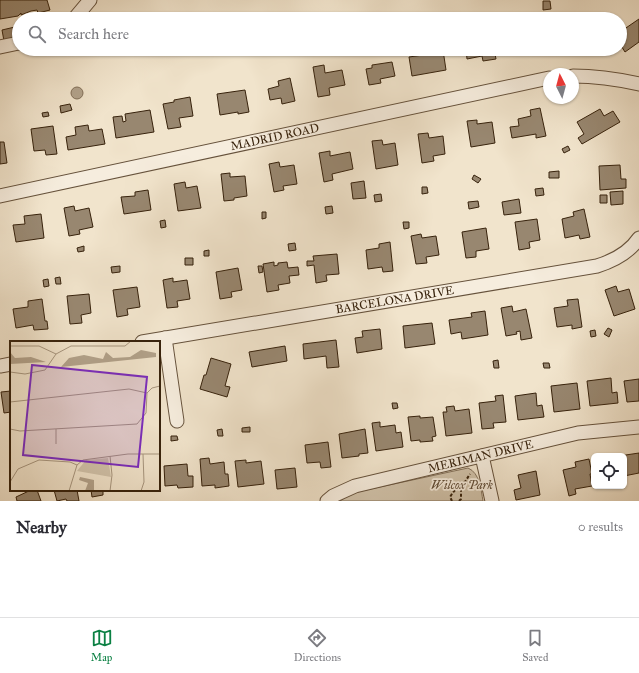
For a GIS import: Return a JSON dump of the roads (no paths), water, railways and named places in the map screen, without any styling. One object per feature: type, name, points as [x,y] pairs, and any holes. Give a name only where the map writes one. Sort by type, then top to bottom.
[{"type":"street","points":[[80,12],[90,0]]},
{"type":"street","points":[[0,47],[12,44]]},
{"type":"street","points":[[579,76],[615,78],[639,84]]},
{"type":"street","name":"MADRID ROAD","points":[[0,196],[543,79]]},
{"type":"street","name":"BARCELONA DRIVE","points":[[148,341],[597,266],[610,262],[622,255],[635,244],[639,238]]},
{"type":"street","points":[[165,338],[177,421]]},
{"type":"street","points":[[0,366],[10,364]]},
{"type":"street","name":"MERIMAN DRIVE","points":[[327,501],[333,496],[355,486],[578,433],[639,427]]},
{"type":"street","points":[[482,456],[492,501]]},
{"type":"park label","name":"Wilcox Park","points":[[462,485]]}]
